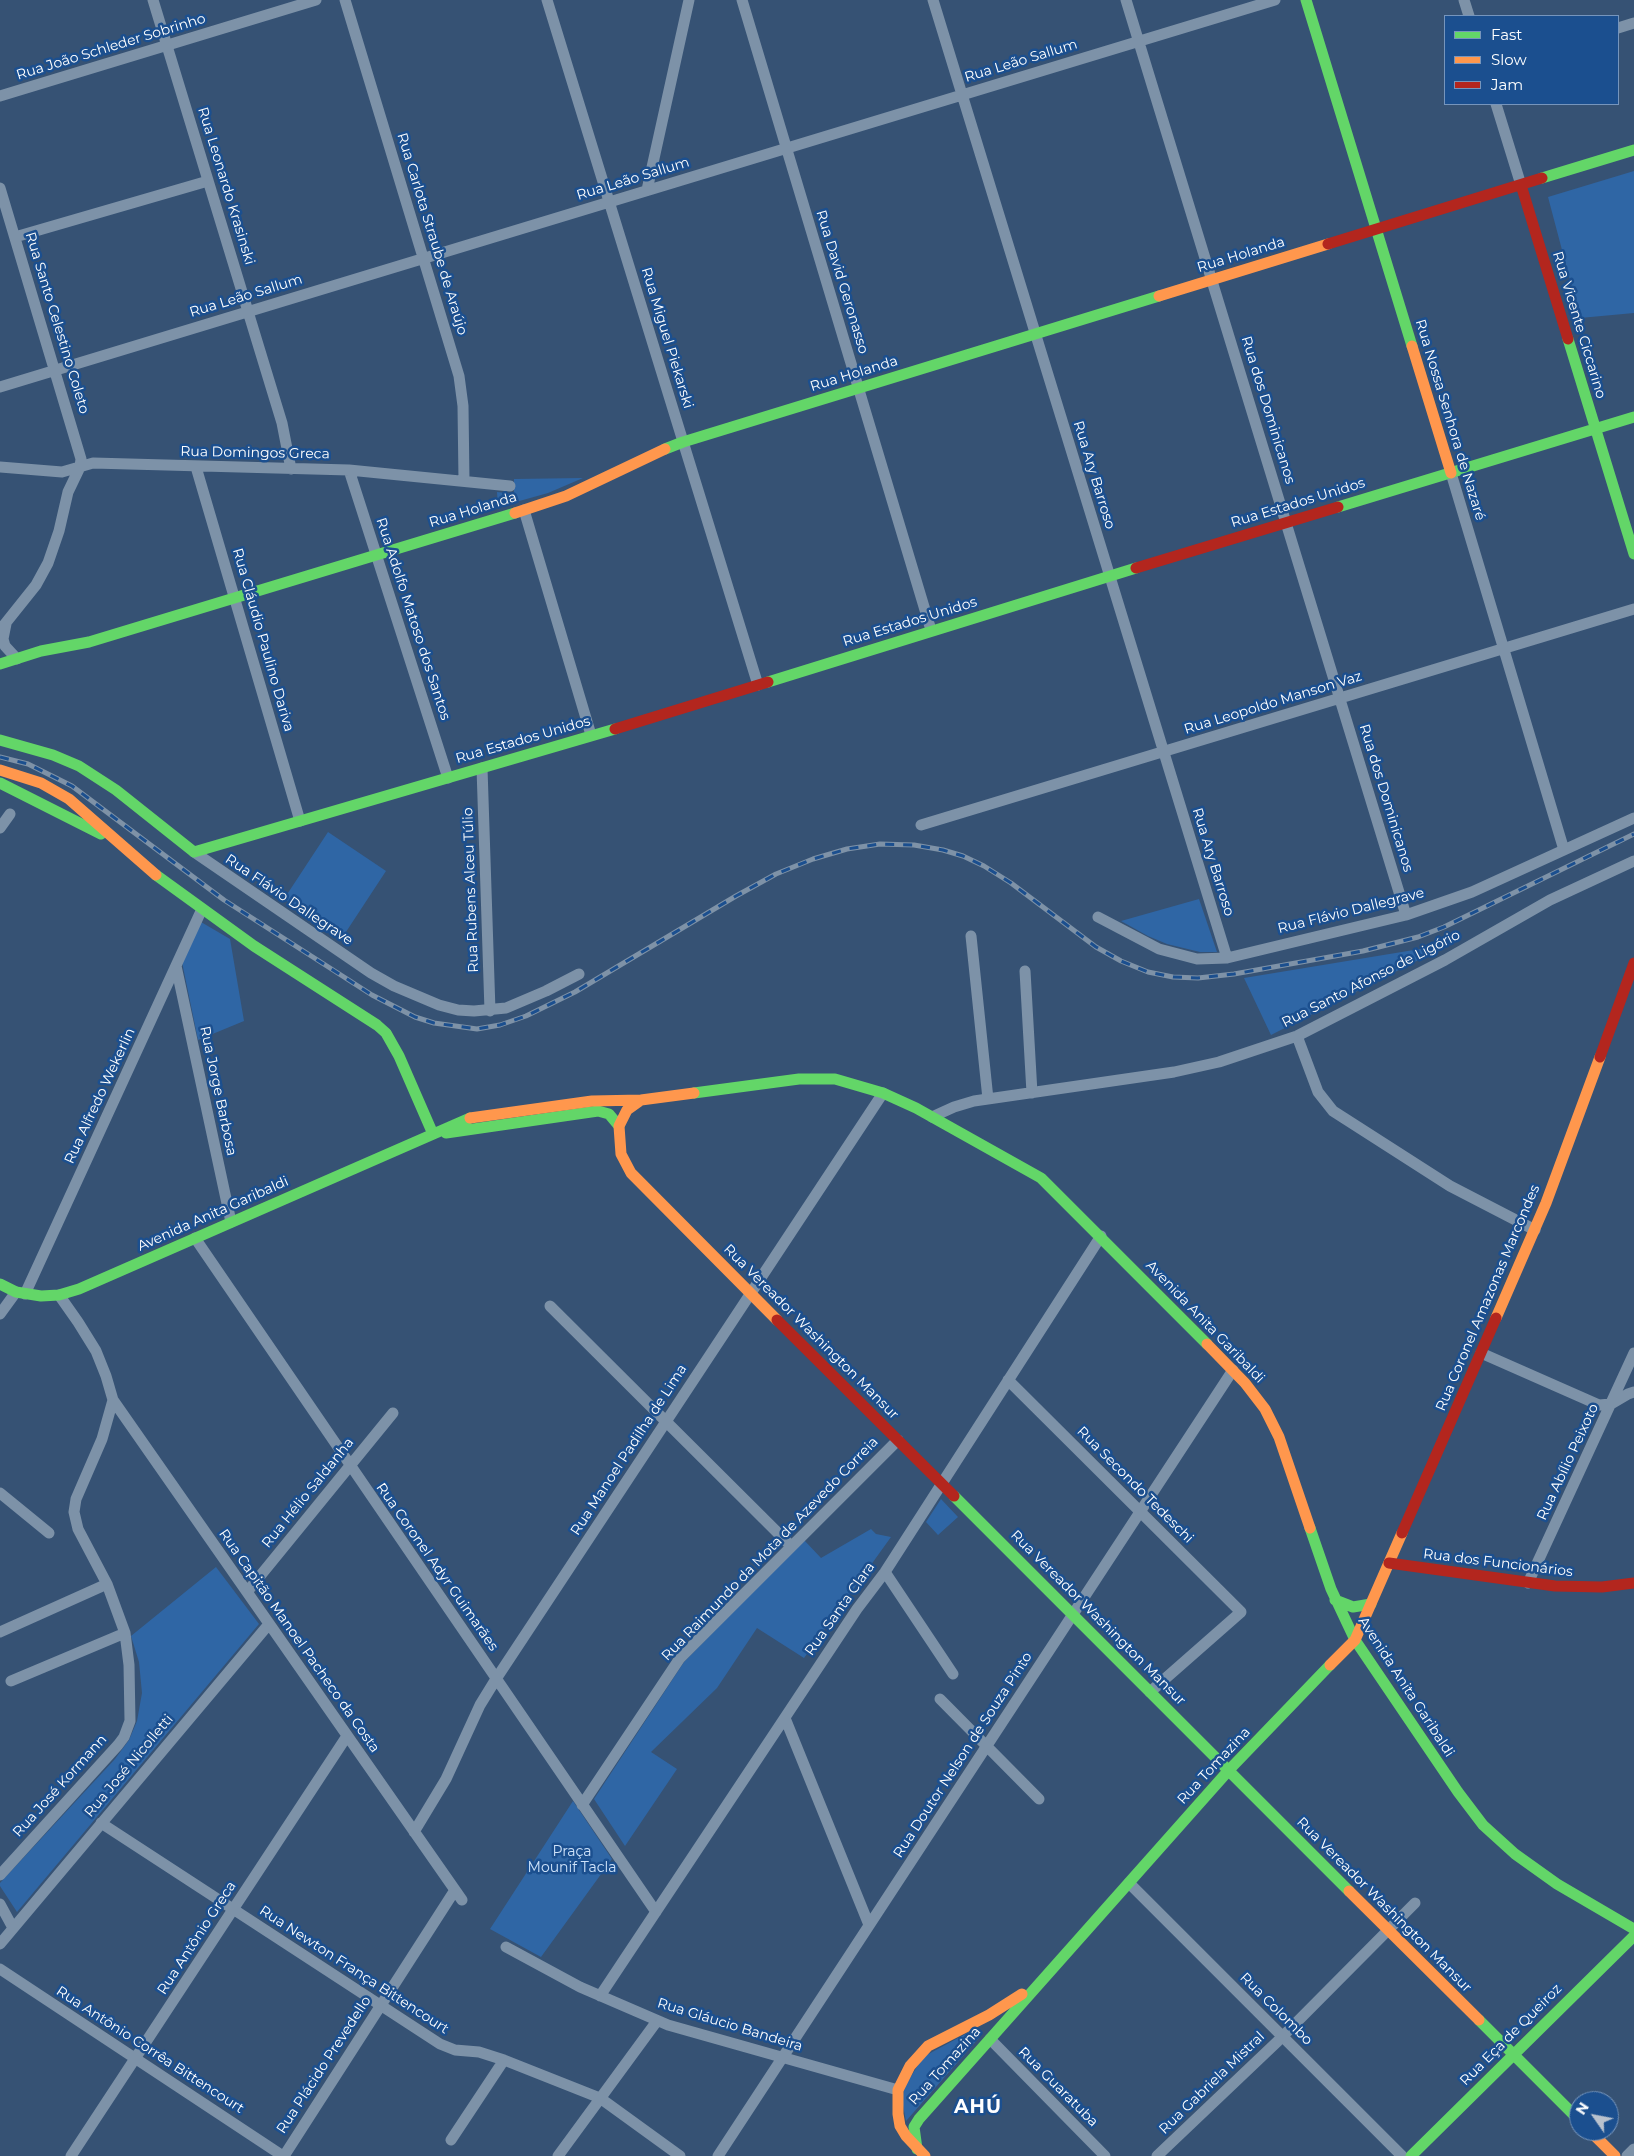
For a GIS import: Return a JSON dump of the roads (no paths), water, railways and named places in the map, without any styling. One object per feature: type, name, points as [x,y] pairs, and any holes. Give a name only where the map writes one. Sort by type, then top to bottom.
[{"type":"main road","name":"Rua Nossa Senhora de Nazaré","points":[[1306,0],[1451,472]]},
{"type":"main road","name":"Rua Holanda","points":[[0,664],[41,652],[89,642],[524,510],[566,496],[637,461],[683,442],[1634,150]]},
{"type":"main road","name":"Rua Vicente Ciccarino","points":[[1521,185],[1634,554]]},
{"type":"main road","name":"Rua Estados Unidos","points":[[194,852],[758,685],[931,630],[1634,417]]},
{"type":"main road","name":"Rua Holanda","points":[[0,674],[42,661],[89,642]]},
{"type":"main road","name":"Rua Flávio Dallegrave","points":[[0,740],[53,755],[79,766],[108,785],[194,852]]},
{"type":"main road","points":[[0,770],[24,777],[55,790],[82,809],[118,843],[202,909],[254,946],[377,1025],[389,1038],[400,1056],[434,1134]]},
{"type":"main road","points":[[0,783],[118,843]]},
{"type":"main road","name":"Rua Coronel Amazonas Marcondes","points":[[1355,1640],[1535,1230],[1634,963]]},
{"type":"main road","name":"Avenida Anita Garibaldi","points":[[0,1284],[20,1293],[59,1295],[91,1284],[465,1119],[592,1101],[641,1100],[817,1078],[850,1082],[883,1093],[932,1117],[1030,1171],[1061,1196],[1233,1370],[1256,1396],[1276,1431],[1336,1600],[1355,1640],[1458,1792],[1492,1834],[1515,1854],[1556,1884],[1634,1929]]},
{"type":"main road","points":[[619,1126],[627,1110],[641,1100]]},
{"type":"main road","name":"Avenida Anita Garibaldi","points":[[434,1134],[598,1111],[609,1114],[619,1126]]},
{"type":"main road","name":"Rua Vereador Washington Mansur","points":[[619,1126],[622,1154],[631,1173],[1569,2110]]},
{"type":"main road","name":"Rua dos Funcionários","points":[[1389,1563],[1528,1584],[1580,1588],[1634,1583]]},
{"type":"main road","points":[[1336,1600],[1353,1607],[1371,1604]]},
{"type":"main road","name":"Rua Tomazina","points":[[921,2152],[914,2128],[919,2119],[1229,1770],[1355,1640]]},
{"type":"main road","name":"Rua Eça de Queiroz","points":[[1411,2156],[1634,1936]]},
{"type":"main road","name":"Rua Tomazina","points":[[921,2152],[906,2136],[900,2126],[897,2102],[898,2090],[902,2079],[918,2054],[940,2039],[989,2015],[1024,1992],[1058,1962]]},
{"type":"main road","points":[[969,2026],[990,2039]]},
{"type":"main road","points":[[1600,2141],[1615,2156]]},
{"type":"street","name":"Rua Leonardo Krasinski","points":[[153,0],[282,423],[291,469]]},
{"type":"street","name":"Rua João Schleder Sobrinho","points":[[0,96],[316,0]]},
{"type":"street","name":"Rua Carlota Straube de Araújo","points":[[345,0],[462,391],[464,481]]},
{"type":"street","name":"Rua Miguel Piekarski","points":[[547,0],[758,685]]},
{"type":"street","points":[[648,190],[690,0]]},
{"type":"street","name":"Rua Ary Barroso","points":[[933,0],[1227,958]]},
{"type":"street","name":"Rua dos Dominicanos","points":[[1126,0],[1406,915]]},
{"type":"street","name":"Rua Leão Sallum","points":[[0,387],[1275,0]]},
{"type":"street","points":[[1464,0],[1469,15]]},
{"type":"street","name":"Rua David Geronasso","points":[[744,1],[786,148],[931,630]]},
{"type":"street","points":[[1619,28],[1634,23]]},
{"type":"street","name":"Rua Vicente Ciccarino","points":[[1496,105],[1521,185]]},
{"type":"street","points":[[15,237],[208,181]]},
{"type":"street","name":"Rua Santo Celestino Coleto","points":[[0,188],[80,450],[80,467]]},
{"type":"street","name":"Rua Domingos Greca","points":[[0,467],[62,472],[93,463],[349,470],[510,486]]},
{"type":"street","points":[[17,659],[4,646],[4,625],[36,585],[48,563],[59,532],[68,492],[80,467]]},
{"type":"street","name":"Rua Cláudio Paulino Dariva","points":[[196,467],[300,821]]},
{"type":"street","name":"Rua Adolfo Matoso dos Santos","points":[[349,470],[448,778]]},
{"type":"street","name":"Rua Nossa Senhora de Nazaré","points":[[1451,472],[1564,850]]},
{"type":"street","points":[[524,510],[591,735]]},
{"type":"street","name":"Rua Leopoldo Manson Vaz","points":[[921,825],[1634,610]]},
{"type":"street","name":"Rua Rubens Alceu Túlio","points":[[482,768],[490,1011]]},
{"type":"street","points":[[0,828],[10,814]]},
{"type":"street","name":"Rua Flávio Dallegrave","points":[[1098,917],[1159,948],[1197,959],[1227,958],[1406,915],[1472,892],[1634,818]]},
{"type":"street","name":"Rua Flávio Dallegrave","points":[[194,852],[344,955],[394,986],[416,996],[458,1010],[490,1011],[506,1008],[579,974]]},
{"type":"street","name":"Rua Santo Afonso de Ligório","points":[[932,1117],[964,1103],[1174,1072],[1219,1062],[1297,1036],[1445,960],[1550,900],[1634,861]]},
{"type":"street","name":"Rua Alfredo Wekerlin","points":[[0,1314],[20,1293],[202,909]]},
{"type":"street","points":[[971,936],[988,1099]]},
{"type":"street","name":"Rua Jorge Barbosa","points":[[176,966],[231,1222]]},
{"type":"street","points":[[1025,971],[1032,1093]]},
{"type":"street","points":[[1297,1036],[1318,1092],[1333,1111],[1450,1186],[1535,1230]]},
{"type":"street","name":"Rua Manoel Padilha de Lima","points":[[414,1832],[446,1779],[477,1711],[496,1679],[883,1093]]},
{"type":"street","name":"Rua Santa Clara","points":[[600,1996],[857,1609],[885,1572],[1101,1236]]},
{"type":"street","name":"Rua Coronel Adyr Guimarães","points":[[195,1238],[349,1466],[656,1912]]},
{"type":"street","points":[[59,1295],[83,1328],[96,1351],[113,1400]]},
{"type":"street","points":[[550,1306],[791,1546]]},
{"type":"street","points":[[1481,1352],[1599,1406],[1611,1404],[1634,1392]]},
{"type":"street","name":"Rua Abílio Peixoto","points":[[1528,1584],[1634,1353]]},
{"type":"street","name":"Rua Doutor Nelson de Souza Pinto","points":[[718,2156],[1233,1370]]},
{"type":"street","name":"Rua Secondo Tedeschi","points":[[1008,1380],[1242,1612],[1150,1692]]},
{"type":"street","name":"Rua José Kormann","points":[[0,1875],[124,1737],[128,1729],[130,1665],[124,1633],[107,1584],[78,1529],[74,1512],[76,1499],[102,1439],[113,1400]]},
{"type":"street","name":"Rua Capitão Manoel Pacheco da Costa","points":[[113,1400],[462,1900]]},
{"type":"street","name":"Rua Hélio Saldanha","points":[[246,1592],[393,1413]]},
{"type":"street","name":"Rua Raimundo da Mota de Azevedo Correia","points":[[582,1805],[680,1658],[898,1440]]},
{"type":"street","points":[[0,1493],[49,1533]]},
{"type":"street","points":[[885,1572],[953,1674]]},
{"type":"street","points":[[0,1632],[107,1584]]},
{"type":"street","name":"Rua José Nicolletti","points":[[13,1928],[269,1624]]},
{"type":"street","points":[[11,1681],[124,1633]]},
{"type":"street","points":[[940,1699],[1039,1799]]},
{"type":"street","points":[[785,1718],[869,1925]]},
{"type":"street","name":"Rua Antônio Greca","points":[[71,2156],[347,1736]]},
{"type":"street","name":"Rua Newton França Bittencourt","points":[[102,1823],[447,2048],[479,2052],[504,2060],[600,2098],[680,2156]]},
{"type":"street","name":"Rua Colombo","points":[[1129,1883],[1402,2156]]},
{"type":"street","name":"Rua Plácido Prevedello","points":[[284,2156],[455,1890]]},
{"type":"street","name":"Rua Gabriela Mistral","points":[[1157,2156],[1282,2037],[1414,1903]]},
{"type":"street","points":[[0,1904],[13,1928],[0,1944]]},
{"type":"street","name":"Rua Gláucio Bandeira","points":[[506,1947],[600,1996],[679,2029],[898,2090]]},
{"type":"street","name":"Rua Antônio Corrêa Bittencourt","points":[[0,1969],[284,2156]]},
{"type":"street","points":[[558,2156],[656,2020]]},
{"type":"street","name":"Rua Guaratuba","points":[[990,2039],[1105,2156]]},
{"type":"street","points":[[451,2140],[504,2060]]},
{"type":"street","points":[[1627,2156],[1634,2149]]},
{"type":"railway","points":[[0,757],[28,764],[72,786],[224,900],[372,995],[415,1017],[434,1023],[477,1029],[500,1025],[526,1016],[575,992],[776,874],[813,859],[847,849],[880,844],[914,845],[963,856],[984,866],[1011,883],[1096,947],[1121,961],[1148,972],[1173,977],[1198,978],[1234,974],[1363,951],[1418,937],[1444,927],[1634,834]]},
{"type":"district","name":"AHÚ","points":[[978,2107]]},
{"type":"park label","name":"Praça Mounif Tacla","points":[[572,1860]]}]
